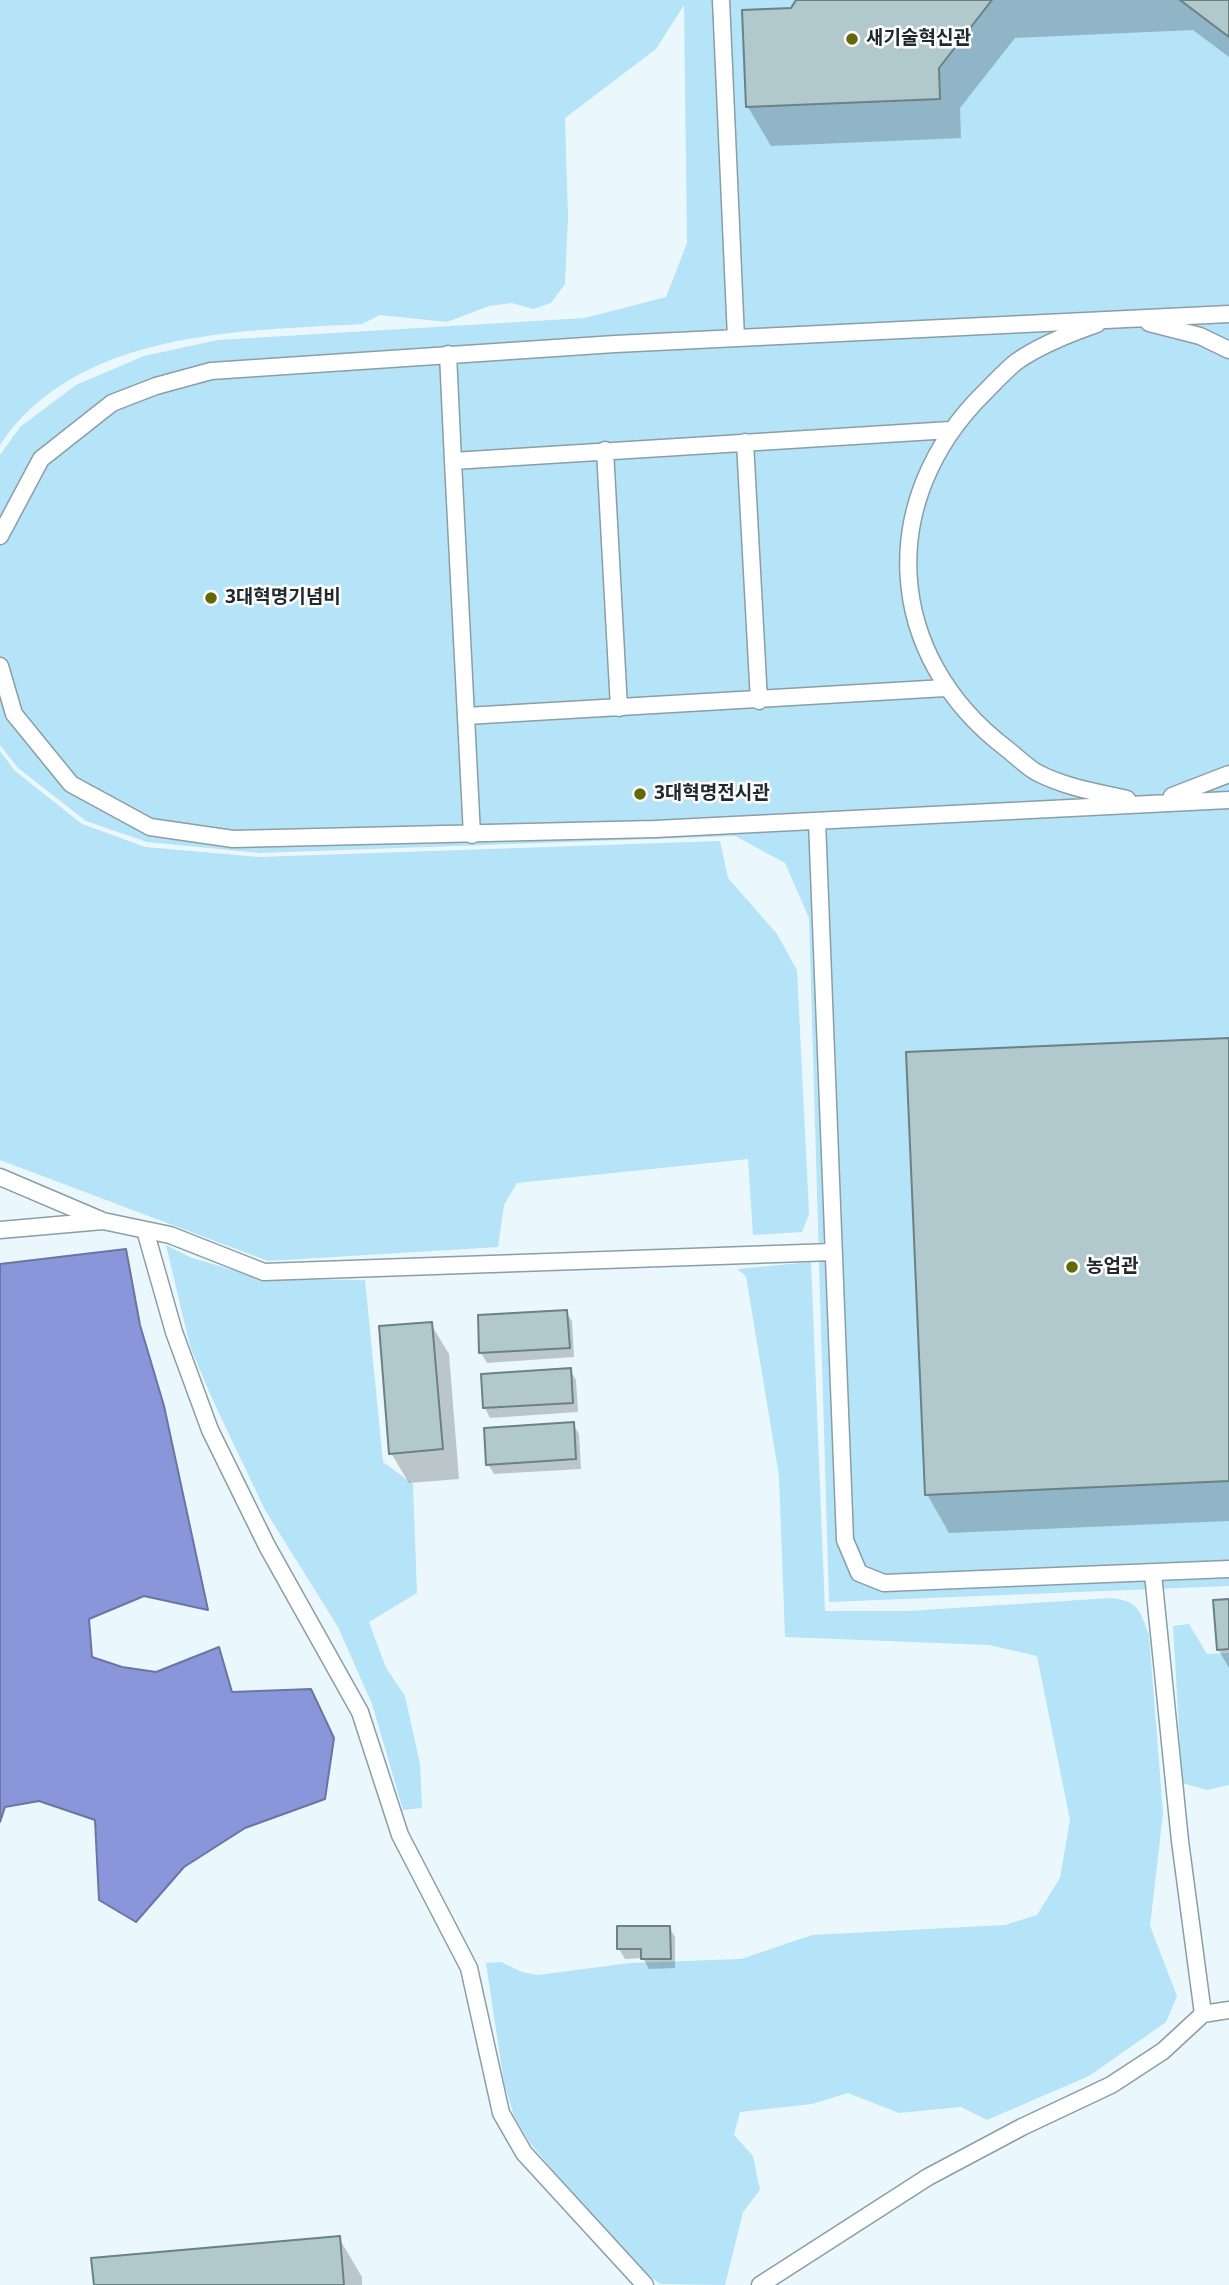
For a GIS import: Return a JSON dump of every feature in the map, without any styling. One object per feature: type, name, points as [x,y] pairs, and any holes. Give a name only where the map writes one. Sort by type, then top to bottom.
[{"type":"lane","points":[[721,0],[736,338]]},
{"type":"lane","points":[[0,536],[41,459],[112,402],[156,386],[211,371],[448,354],[1117,317],[1229,314]]},
{"type":"lane","points":[[1229,350],[1200,336],[1117,317],[1071,333],[1014,364],[950,430],[927,471],[915,505],[909,552],[913,610],[923,645],[945,688],[983,731],[1035,771],[1060,783],[1145,804],[1191,791],[1229,774]]},
{"type":"lane","points":[[448,354],[472,835]]},
{"type":"lane","points":[[453,461],[950,430]]},
{"type":"lane","points":[[745,442],[759,701]]},
{"type":"lane","points":[[606,450],[619,708]]},
{"type":"lane","points":[[0,666],[14,714],[71,784],[150,827],[233,839],[472,835],[1229,800]]},
{"type":"lane","points":[[466,716],[759,701],[945,688]]},
{"type":"lane","points":[[817,821],[845,1540],[859,1573],[884,1583],[1229,1569]]},
{"type":"lane","points":[[0,1177],[103,1221],[170,1236],[264,1272],[832,1252]]},
{"type":"lane","points":[[0,1230],[103,1221]]},
{"type":"lane","points":[[145,1230],[174,1332],[210,1430],[267,1546],[360,1712],[400,1835],[469,1968],[501,2113],[524,2153],[645,2285]]},
{"type":"lane","points":[[1153,1574],[1180,1841],[1203,2014]]},
{"type":"lane","points":[[760,2285],[928,2176],[1022,2126],[1111,2084],[1163,2051],[1203,2014],[1229,2010]]},
{"type":"shaded area","name":"3대혁명전시관","points":[[0,0],[1229,0],[1229,1586],[829,1602],[809,918],[785,863],[735,836],[260,853],[147,842],[86,821],[18,768],[0,745],[0,455],[20,427],[76,385],[144,356],[218,340],[585,318],[666,297],[687,243],[684,5],[656,49],[565,118],[568,217],[565,284],[551,303],[533,309],[512,303],[489,306],[447,322],[380,315],[362,324],[214,335],[164,344],[116,358],[72,379],[33,407],[0,445]]},
{"type":"shaded area","points":[[0,751],[15,771],[82,824],[145,847],[259,857],[720,841],[728,878],[777,934],[797,970],[809,1214],[802,1232],[753,1235],[748,1159],[517,1183],[504,1205],[498,1247],[268,1261],[0,1160]]},
{"type":"shaded area","points":[[166,1245],[192,1258],[264,1279],[365,1280],[383,1462],[413,1484],[417,1593],[369,1622],[386,1668],[405,1696],[420,1764],[422,1808],[403,1810],[372,1704],[338,1627],[265,1510],[210,1394],[190,1346]]},
{"type":"shaded area","points":[[811,1262],[825,1611],[908,1611],[1111,1598],[1120,1599],[1137,1609],[1149,1635],[1163,1813],[1150,1926],[1177,1996],[1166,2022],[1089,2076],[987,2120],[961,2107],[899,2113],[848,2093],[812,2104],[740,2112],[734,2135],[753,2156],[760,2190],[743,2212],[725,2285],[660,2284],[625,2257],[530,2143],[514,2116],[504,2083],[486,1963],[501,1962],[522,1972],[538,1975],[630,1963],[741,1959],[812,1935],[1005,1925],[1037,1915],[1060,1878],[1070,1820],[1037,1656],[989,1645],[785,1637],[779,1476],[746,1276],[737,1269]]},
{"type":"shaded area","points":[[1189,1624],[1207,1654],[1229,1653],[1229,1785],[1207,1790],[1182,1783],[1173,1626]]},
{"type":"water","points":[[126,1249],[140,1325],[164,1406],[208,1610],[144,1596],[89,1619],[92,1657],[122,1667],[156,1672],[219,1647],[232,1692],[311,1689],[334,1738],[325,1799],[245,1828],[184,1867],[136,1922],[99,1900],[95,1820],[39,1801],[5,1807],[0,1822],[0,1264]]},
{"type":"building","name":"새기술혁신관","points":[[796,0],[992,0],[939,68],[940,99],[746,107],[742,10],[791,8]]},
{"type":"building","points":[[1180,0],[1229,0],[1229,37]]},
{"type":"building","name":"농업관","points":[[1229,1038],[1229,1481],[925,1495],[906,1052]]},
{"type":"building","points":[[567,1310],[570,1348],[479,1353],[478,1315]]},
{"type":"building","points":[[432,1322],[443,1449],[389,1454],[379,1326]]},
{"type":"building","points":[[571,1368],[573,1403],[483,1408],[481,1374]]},
{"type":"building","points":[[574,1422],[576,1459],[486,1465],[484,1428]]},
{"type":"building","points":[[1229,1599],[1229,1649],[1217,1650],[1213,1600]]},
{"type":"building","points":[[617,1926],[670,1926],[671,1959],[641,1959],[641,1949],[617,1949]]},
{"type":"building","points":[[340,2236],[344,2285],[94,2285],[91,2258]]},
{"type":"place","name":"새기술혁신관","points":[[852,39]]},
{"type":"place","name":"3대혁명기념비","points":[[211,598]]},
{"type":"place","name":"3대혁명전시관","points":[[640,794]]},
{"type":"place","name":"농업관","points":[[1072,1267]]}]
